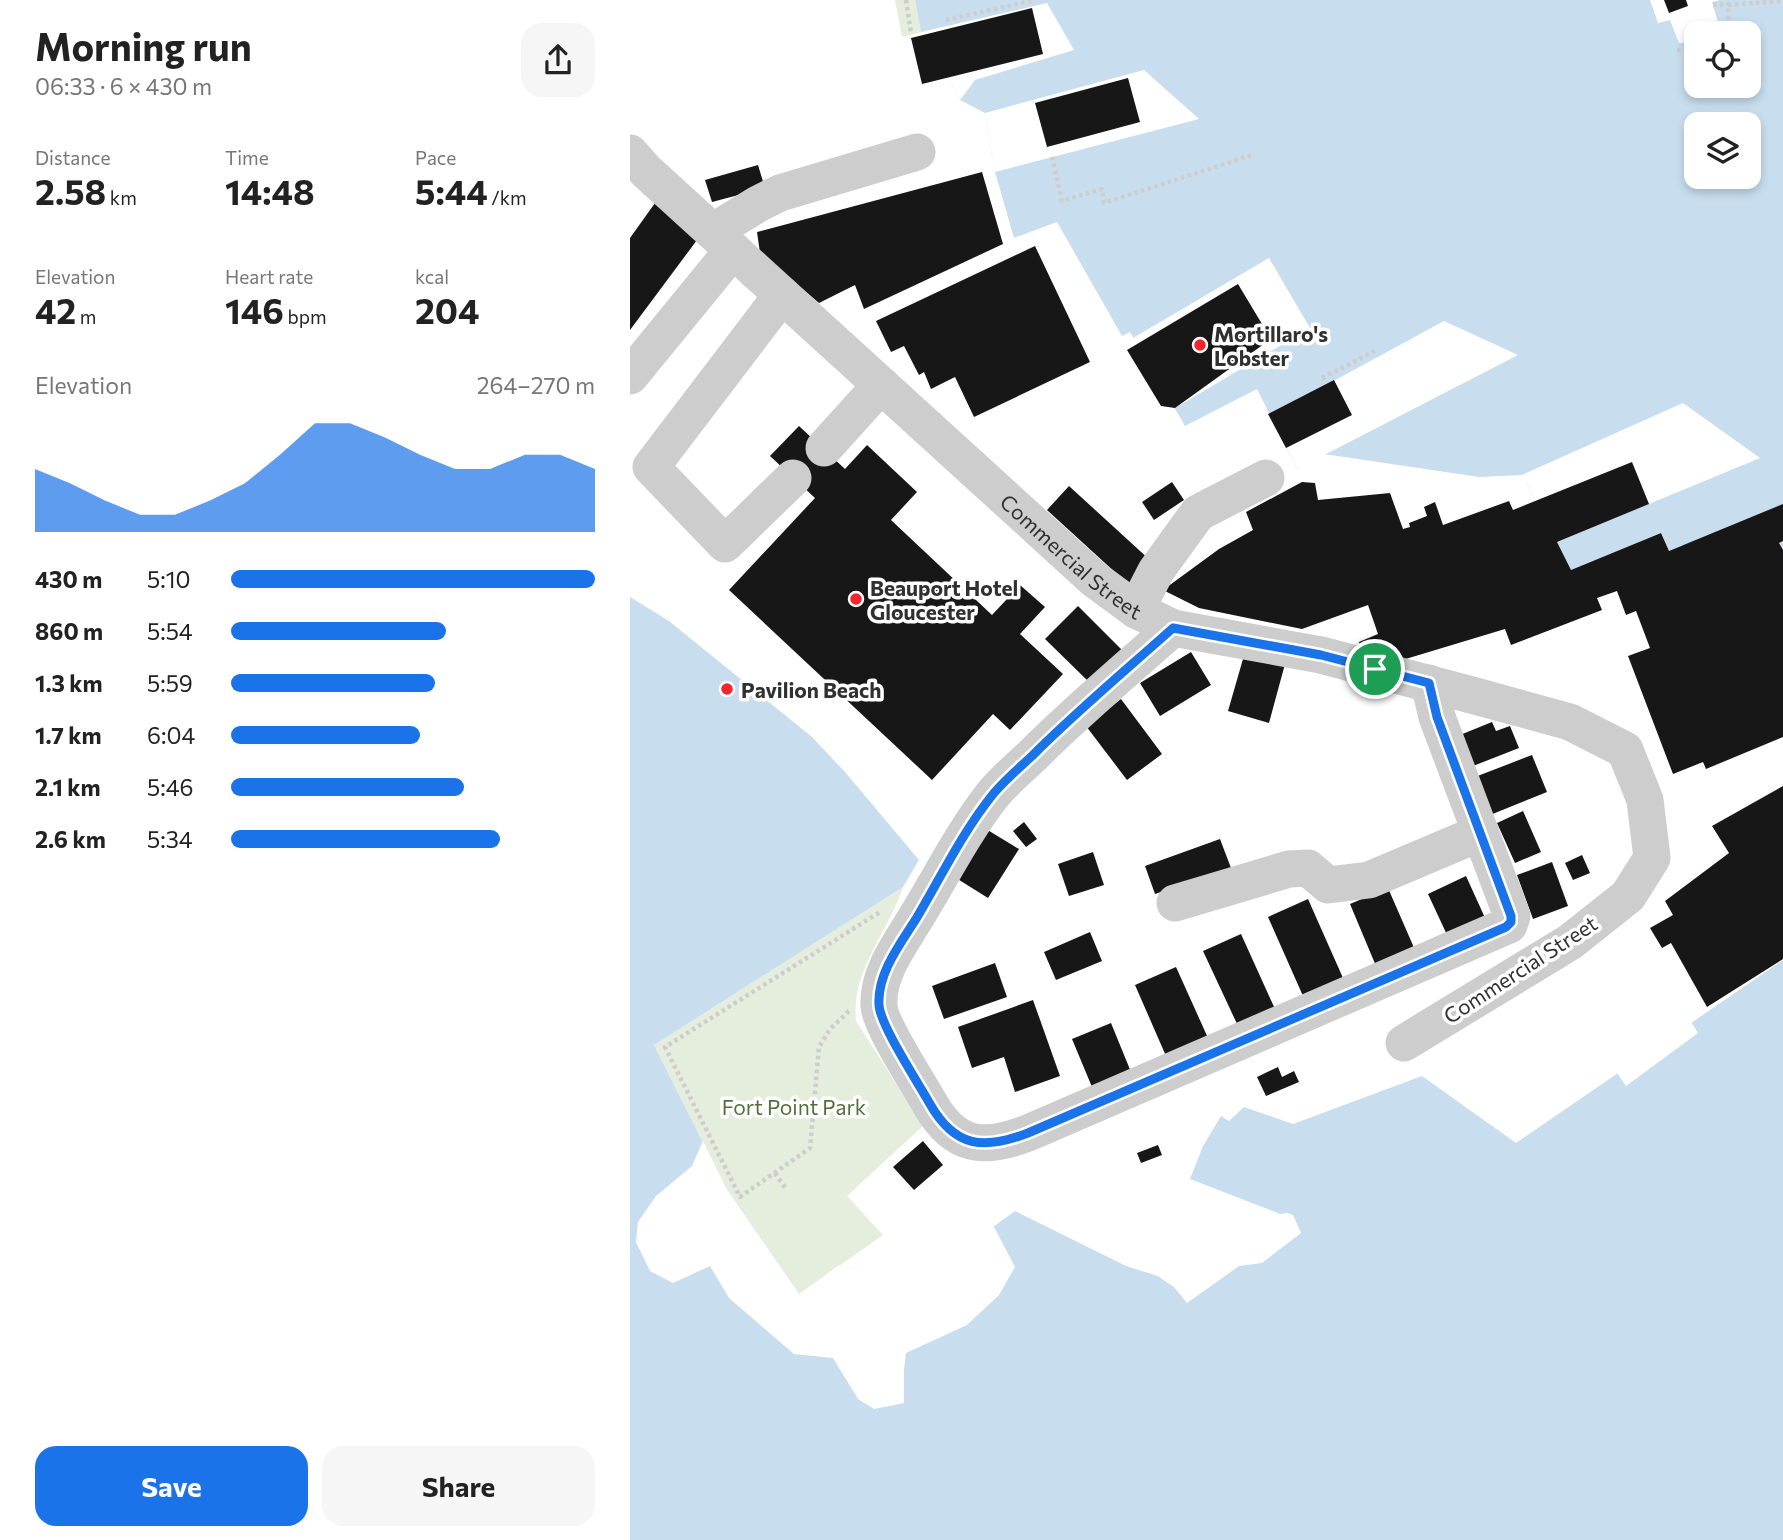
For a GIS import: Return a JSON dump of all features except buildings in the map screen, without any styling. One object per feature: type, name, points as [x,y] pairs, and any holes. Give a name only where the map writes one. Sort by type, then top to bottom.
[{"type":"street","points":[[630,376],[724,241],[758,204],[780,194],[917,152]]},
{"type":"street","name":"Commercial Street","points":[[635,172],[724,241],[1094,579],[1136,610],[1173,628],[1321,655],[1570,722],[1625,750],[1645,800],[1652,858],[1628,896],[1570,942],[1404,1043]]},
{"type":"street","points":[[782,295],[651,467],[725,544],[793,478]]},
{"type":"street","points":[[824,449],[881,385]]},
{"type":"street","points":[[1136,610],[1156,571],[1198,513],[1266,478]]},
{"type":"street","points":[[1173,628],[1051,736],[995,793],[952,856],[885,972],[879,1001],[881,1015],[945,1126],[954,1134],[974,1142],[997,1143],[1028,1133],[1509,925],[1511,916],[1437,717],[1429,683]]},
{"type":"street","points":[[1175,903],[1289,869],[1308,868],[1328,885],[1369,880],[1480,833]]},
{"type":"path","points":[[906,0],[911,33]]},
{"type":"path","points":[[946,19],[1035,0]]},
{"type":"path","points":[[1713,5],[1783,1]]},
{"type":"path","points":[[1728,5],[1729,21]]},
{"type":"path","points":[[1677,50],[1684,49]]},
{"type":"path","points":[[1052,157],[1062,201],[1102,189],[1104,203],[1252,155]]},
{"type":"path","points":[[1322,378],[1375,351]]},
{"type":"path","points":[[855,1006],[821,1041],[810,1148],[740,1197],[665,1047],[899,900],[920,911]]},
{"type":"path","points":[[775,1173],[786,1189]]},
{"type":"green space","points":[[895,0],[915,0],[921,32],[902,37]]},
{"type":"green space","name":"Fort Point Park","points":[[903,887],[859,985],[856,1021],[923,1126],[847,1196],[883,1235],[799,1294],[726,1188],[654,1045]]},
{"type":"water","points":[[915,0],[1783,0],[1783,586],[1682,545],[1669,551],[1661,533],[1571,570],[1522,475],[1479,477],[1324,454],[1297,469],[1257,389],[1185,426],[1130,332],[1122,336],[1057,222],[1014,238],[995,172],[985,113],[960,100],[921,32]]},
{"type":"water","points":[[630,597],[669,621],[812,737],[919,860],[903,887],[654,1045],[726,1188],[799,1294],[839,1265],[911,1287],[1015,1211],[1126,1266],[1158,1276],[1174,1287],[1261,1246],[1284,1230],[1283,1215],[1190,1179],[1203,1146],[1221,1116],[1229,1121],[1244,1107],[1293,1124],[1422,1076],[1516,1143],[1783,960],[1783,1540],[630,1540]]},
{"type":"pier","points":[[1650,0],[1720,0],[1712,2],[1718,21],[1684,21],[1684,43],[1679,43],[1670,20],[1658,23]]},
{"type":"pier","points":[[1047,3],[1074,50],[975,80],[960,100],[921,32]]},
{"type":"pier","points":[[1144,70],[1199,119],[995,172],[985,113]]},
{"type":"pier","name":"Mortillaro's Lobster","points":[[1269,258],[1310,328],[1175,408],[1133,338]]},
{"type":"pier","points":[[1444,321],[1518,355],[1297,469],[1271,415]]},
{"type":"pier","points":[[1683,403],[1760,458],[1557,542],[1522,475]]},
{"type":"pier","points":[[1691,1022],[1698,1033],[1626,1086],[1617,1073]]},
{"type":"pier","points":[[703,1141],[726,1188],[799,1294],[839,1265],[911,1286],[912,1282],[919,1280],[970,1236],[982,1229],[994,1227],[1015,1267],[999,1295],[967,1325],[906,1353],[904,1403],[874,1409],[858,1399],[833,1358],[794,1354],[729,1298],[710,1266],[673,1283],[650,1271],[636,1242],[638,1222],[656,1196],[692,1166]]},
{"type":"pier","points":[[1273,1215],[1293,1215],[1301,1233],[1262,1263],[1239,1266],[1187,1303],[1174,1287],[1158,1276],[1159,1273],[1174,1283],[1225,1239],[1242,1234],[1260,1242],[1281,1228],[1280,1218]]},
{"type":"place","name":"Mortillaro's Lobster","points":[[1200,345]]},
{"type":"place","name":"Beauport Hotel Gloucester","points":[[856,599]]},
{"type":"place","name":"Pavilion Beach","points":[[727,689]]},
{"type":"route","points":[[1173,628],[1321,655],[1375,669],[1429,683],[1437,717],[1511,916],[1509,925],[1008,1141],[987,1144],[974,1142],[963,1139],[945,1126],[883,1020],[879,1001],[885,972],[892,959],[952,856],[995,793],[1051,736],[1173,628]]}]
